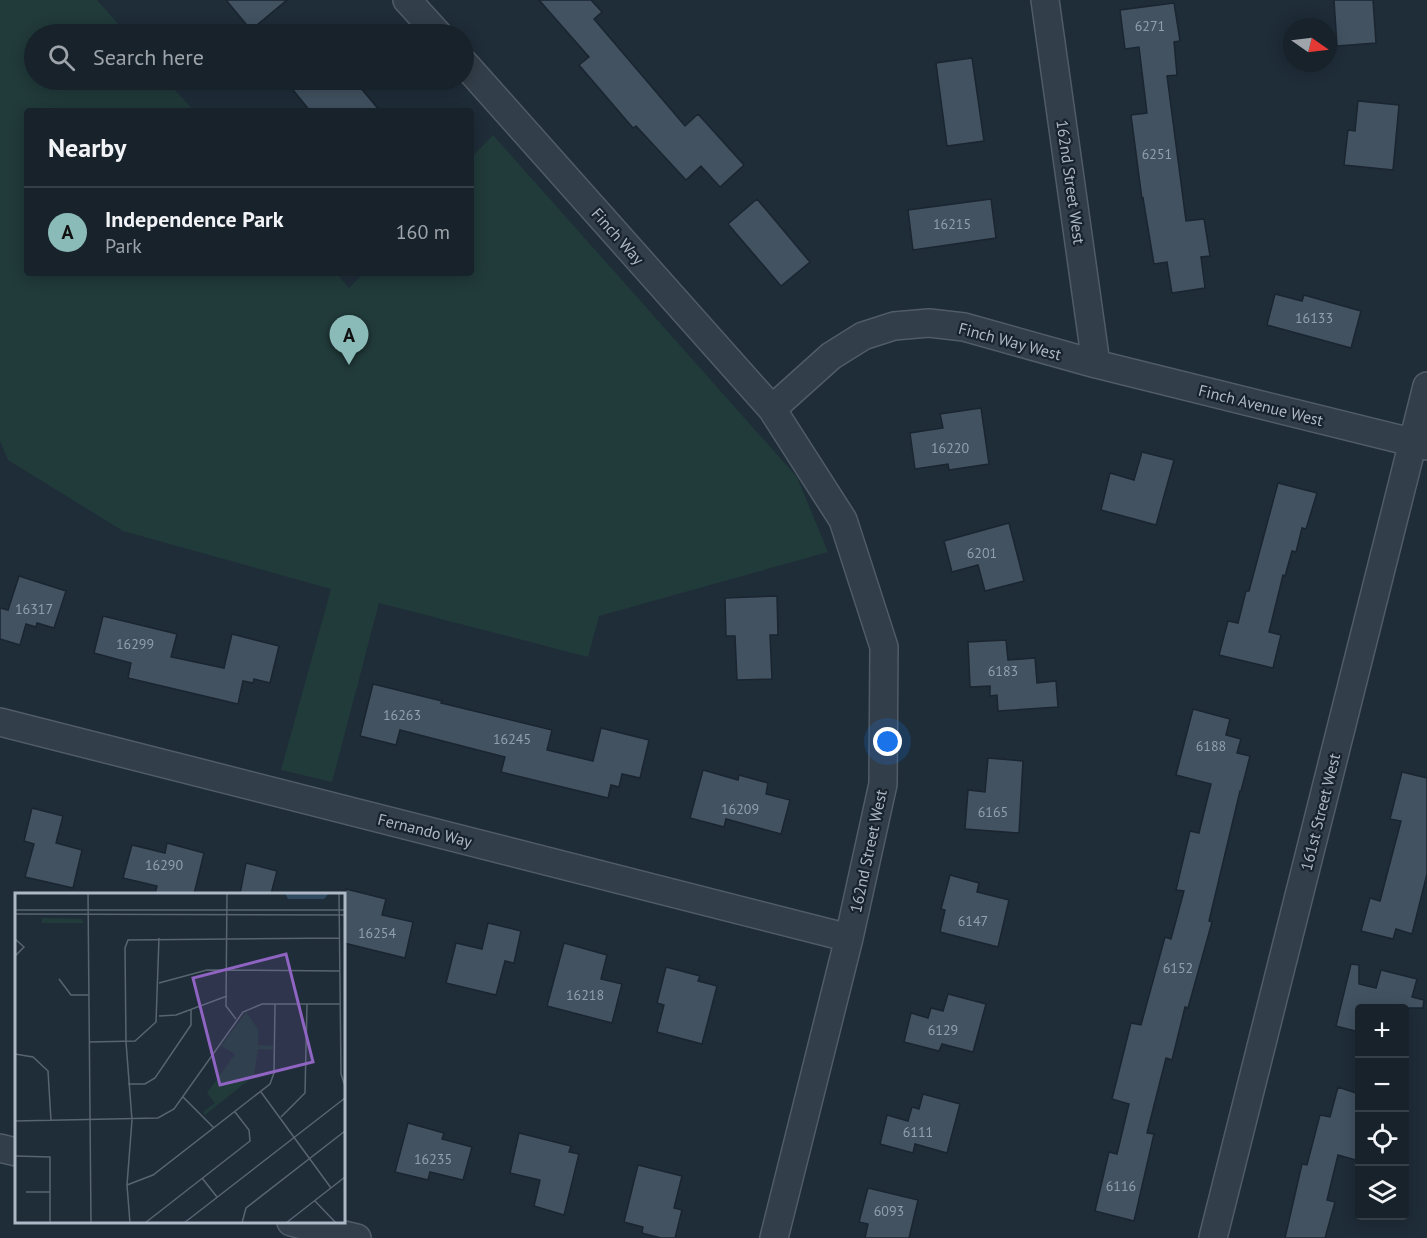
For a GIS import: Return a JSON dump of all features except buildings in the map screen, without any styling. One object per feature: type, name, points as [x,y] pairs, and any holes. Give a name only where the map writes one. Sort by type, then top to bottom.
[{"type":"street","points":[[407,0],[429,24]]},
{"type":"street","name":"162nd Street West","points":[[1045,0],[1096,364]]},
{"type":"street","name":"Finch Way","points":[[474,74],[772,409]]},
{"type":"street","name":"Finch Way West","points":[[772,409],[831,356],[863,336],[894,326],[929,323],[964,327],[1096,364]]},
{"type":"street","name":"Finch Avenue West","points":[[1096,364],[1420,444]]},
{"type":"street","name":"161st Street West","points":[[1213,1238],[1420,444],[1427,386]]},
{"type":"street","name":"162nd Street West","points":[[772,409],[843,519],[884,647],[883,784],[849,938],[774,1238]]},
{"type":"street","name":"Fernando Way","points":[[0,722],[849,938]]},
{"type":"street","points":[[0,1148],[15,1152]]},
{"type":"street","points":[[299,1223],[357,1238]]},
{"type":"green space","points":[[0,0],[97,0],[118,24],[24,24],[24,90],[175,90],[191,108],[24,108],[24,276],[339,276],[349,288],[361,276],[474,276],[474,155],[493,135],[797,477],[828,552],[599,616],[588,657],[379,603],[332,782],[281,770],[331,589],[123,531],[8,460],[0,441]]},
{"type":"place","name":"Independence Park","points":[[349,365]]}]
